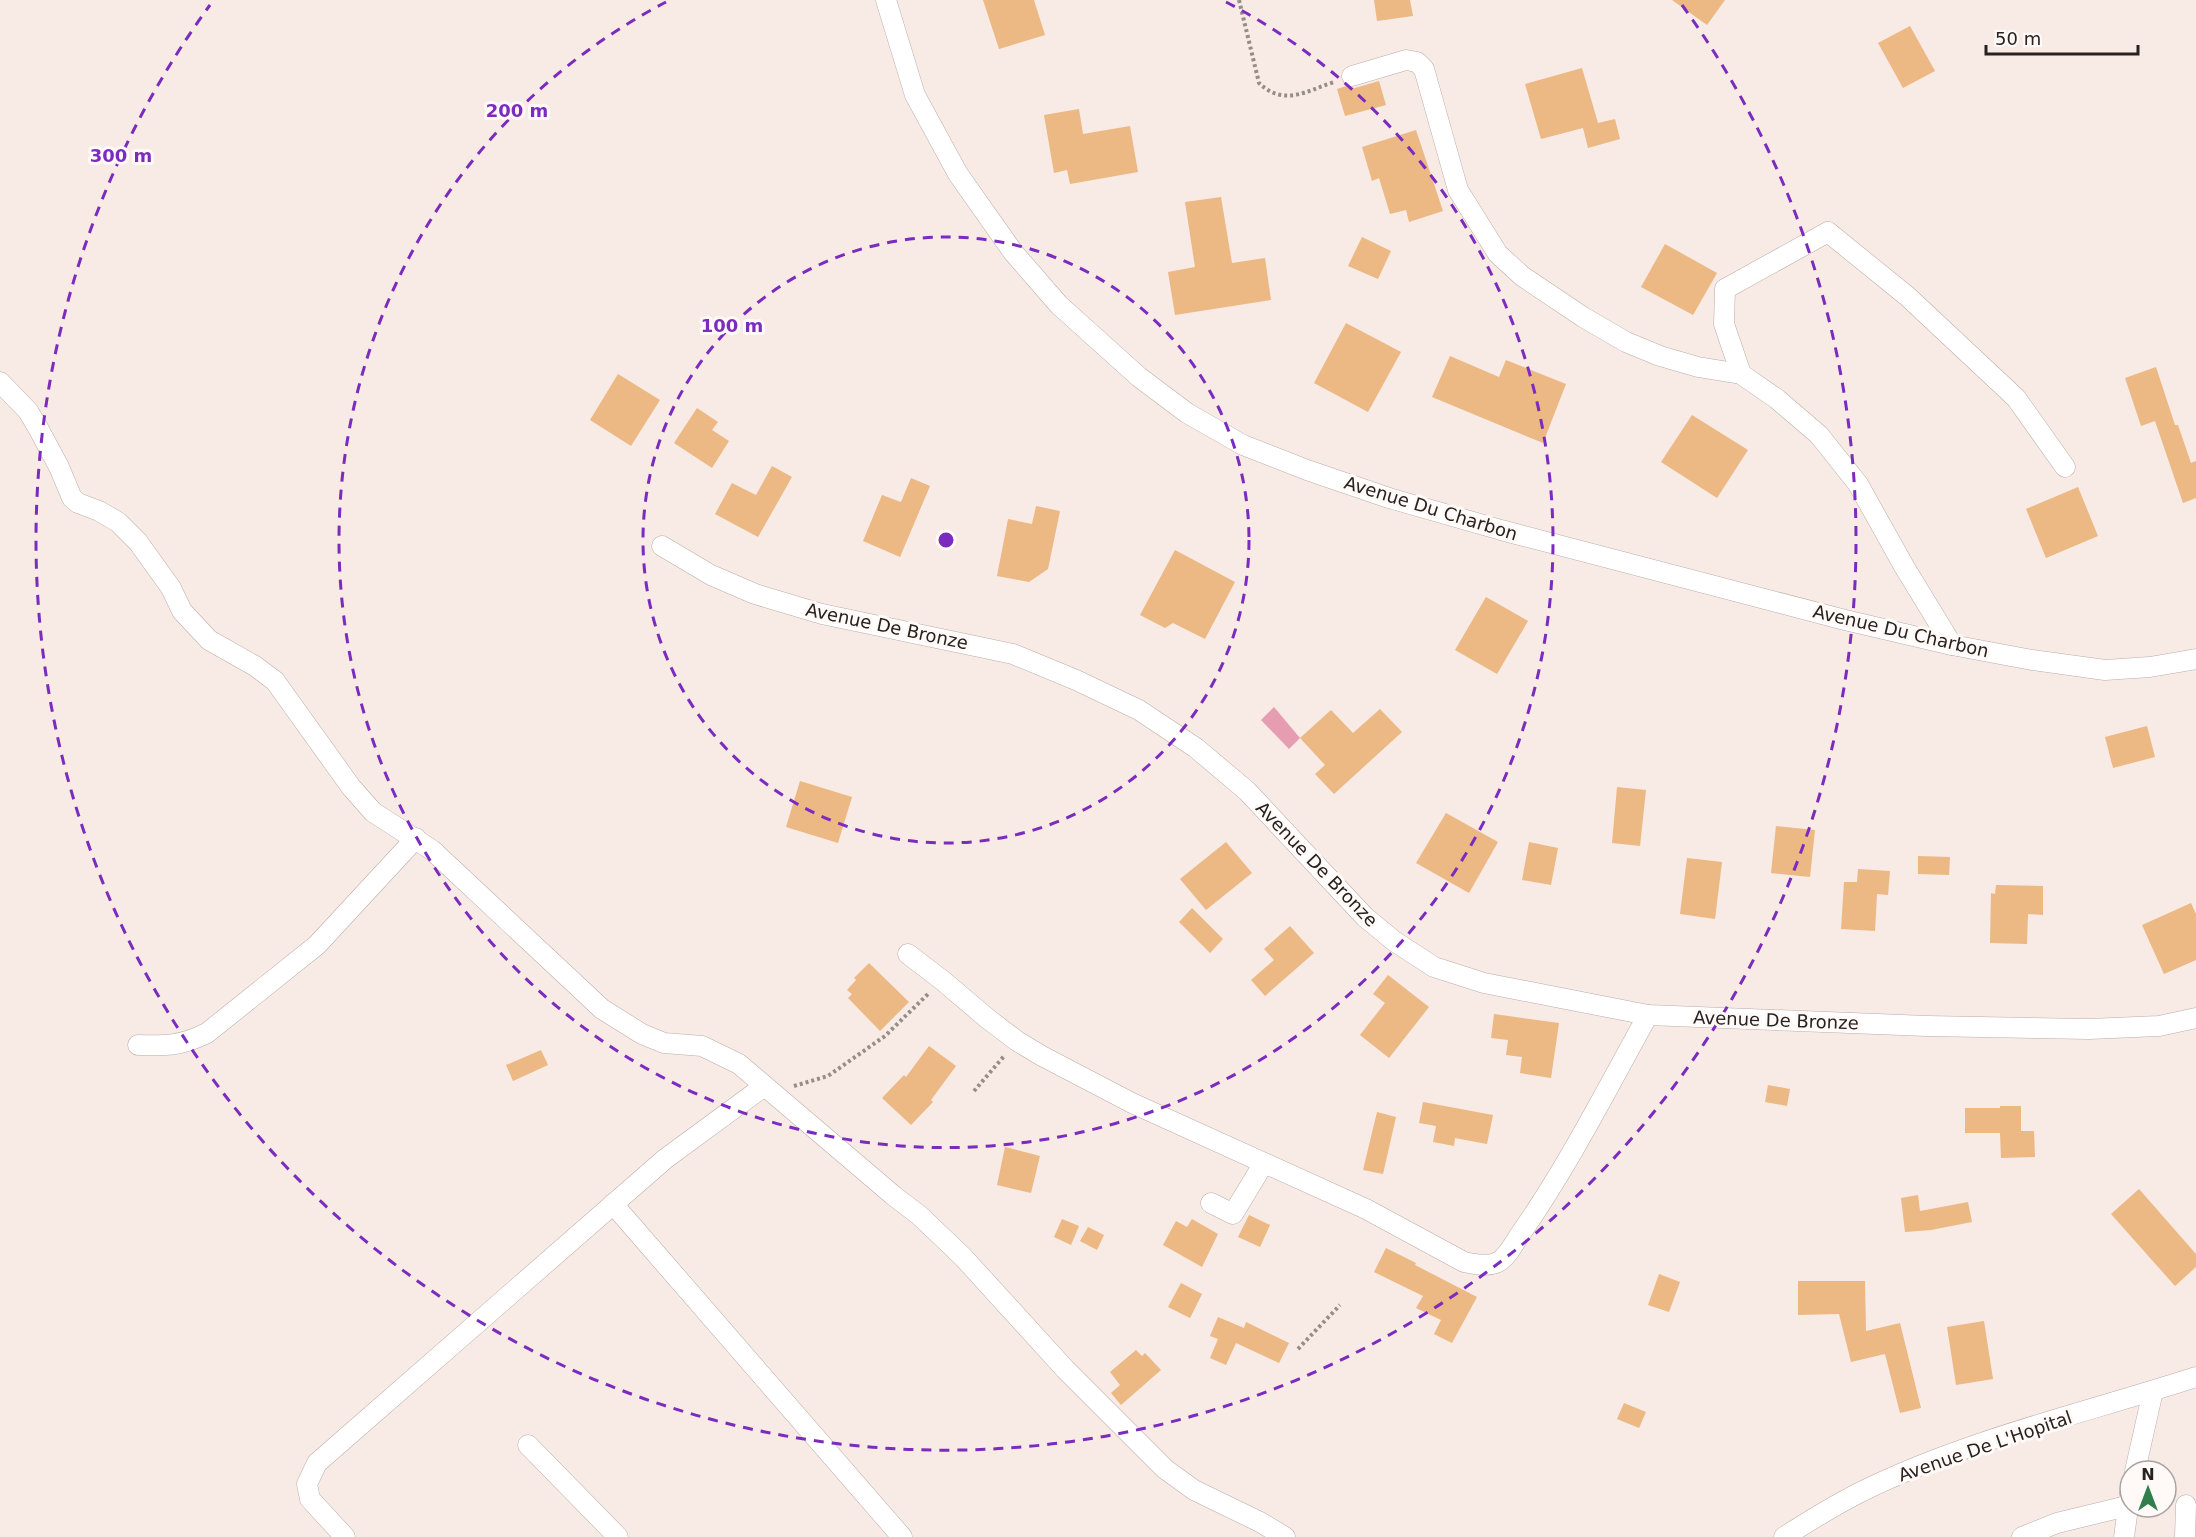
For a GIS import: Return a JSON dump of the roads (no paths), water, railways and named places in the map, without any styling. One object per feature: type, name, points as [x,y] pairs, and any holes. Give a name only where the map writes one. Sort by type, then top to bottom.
[{"type":"street","name":"Avenue Du Charbon","points":[[886,0],[915,95],[958,174],[1013,252],[1059,305],[1139,377],[1187,413],[1243,445],[1389,498],[1600,557],[1952,645],[2032,660],[2105,670],[2150,667],[2196,659]]},
{"type":"street","points":[[1352,76],[1406,60],[1417,62],[1424,69],[1458,190],[1498,254],[1522,276],[1583,317],[1626,342],[1660,356],[1698,367],[1741,374],[1777,399],[1819,435],[1858,484],[1952,645]]},
{"type":"street","points":[[1741,374],[1724,324],[1725,289],[1828,232],[1907,296],[2016,398],[2065,467]]},
{"type":"street","points":[[0,382],[27,411],[37,426],[59,467],[72,498],[78,504],[99,511],[118,522],[138,542],[171,588],[182,611],[209,640],[255,666],[274,681],[358,796],[373,812],[416,838],[454,869],[562,973],[609,1014],[642,1034],[664,1042],[693,1045],[718,1052],[738,1064],[919,1215],[956,1250],[1065,1369],[1165,1468],[1194,1490],[1260,1522],[1285,1537]]},
{"type":"street","name":"Avenue De Bronze","points":[[662,546],[711,575],[755,594],[822,614],[1013,654],[1139,710],[1196,748],[1246,792],[1365,917],[1394,941],[1434,967],[1484,983],[1648,1015],[1927,1026],[2089,1029],[2158,1026],[2196,1018]]},
{"type":"street","points":[[138,1045],[161,1046],[187,1043],[216,1027],[317,945],[416,838]]},
{"type":"street","points":[[908,954],[1017,1041],[1132,1103],[1366,1209],[1464,1262],[1480,1265],[1496,1263],[1505,1256],[1534,1215],[1569,1158],[1648,1015]]},
{"type":"street","points":[[345,1537],[310,1499],[307,1484],[317,1463],[665,1159],[763,1086]]},
{"type":"street","points":[[1211,1203],[1233,1214],[1264,1163]]},
{"type":"street","points":[[613,1204],[902,1537]]},
{"type":"street","name":"Avenue De L'Hopital","points":[[1784,1537],[1828,1509],[1917,1467],[1974,1446],[2196,1377]]},
{"type":"street","points":[[2138,1459],[2153,1391]]},
{"type":"street","points":[[528,1445],[618,1537]]},
{"type":"street","points":[[2022,1537],[2118,1503]]},
{"type":"street","points":[[2185,1537],[2186,1505]]},
{"type":"street","points":[[2124,1537],[2126,1519]]}]
